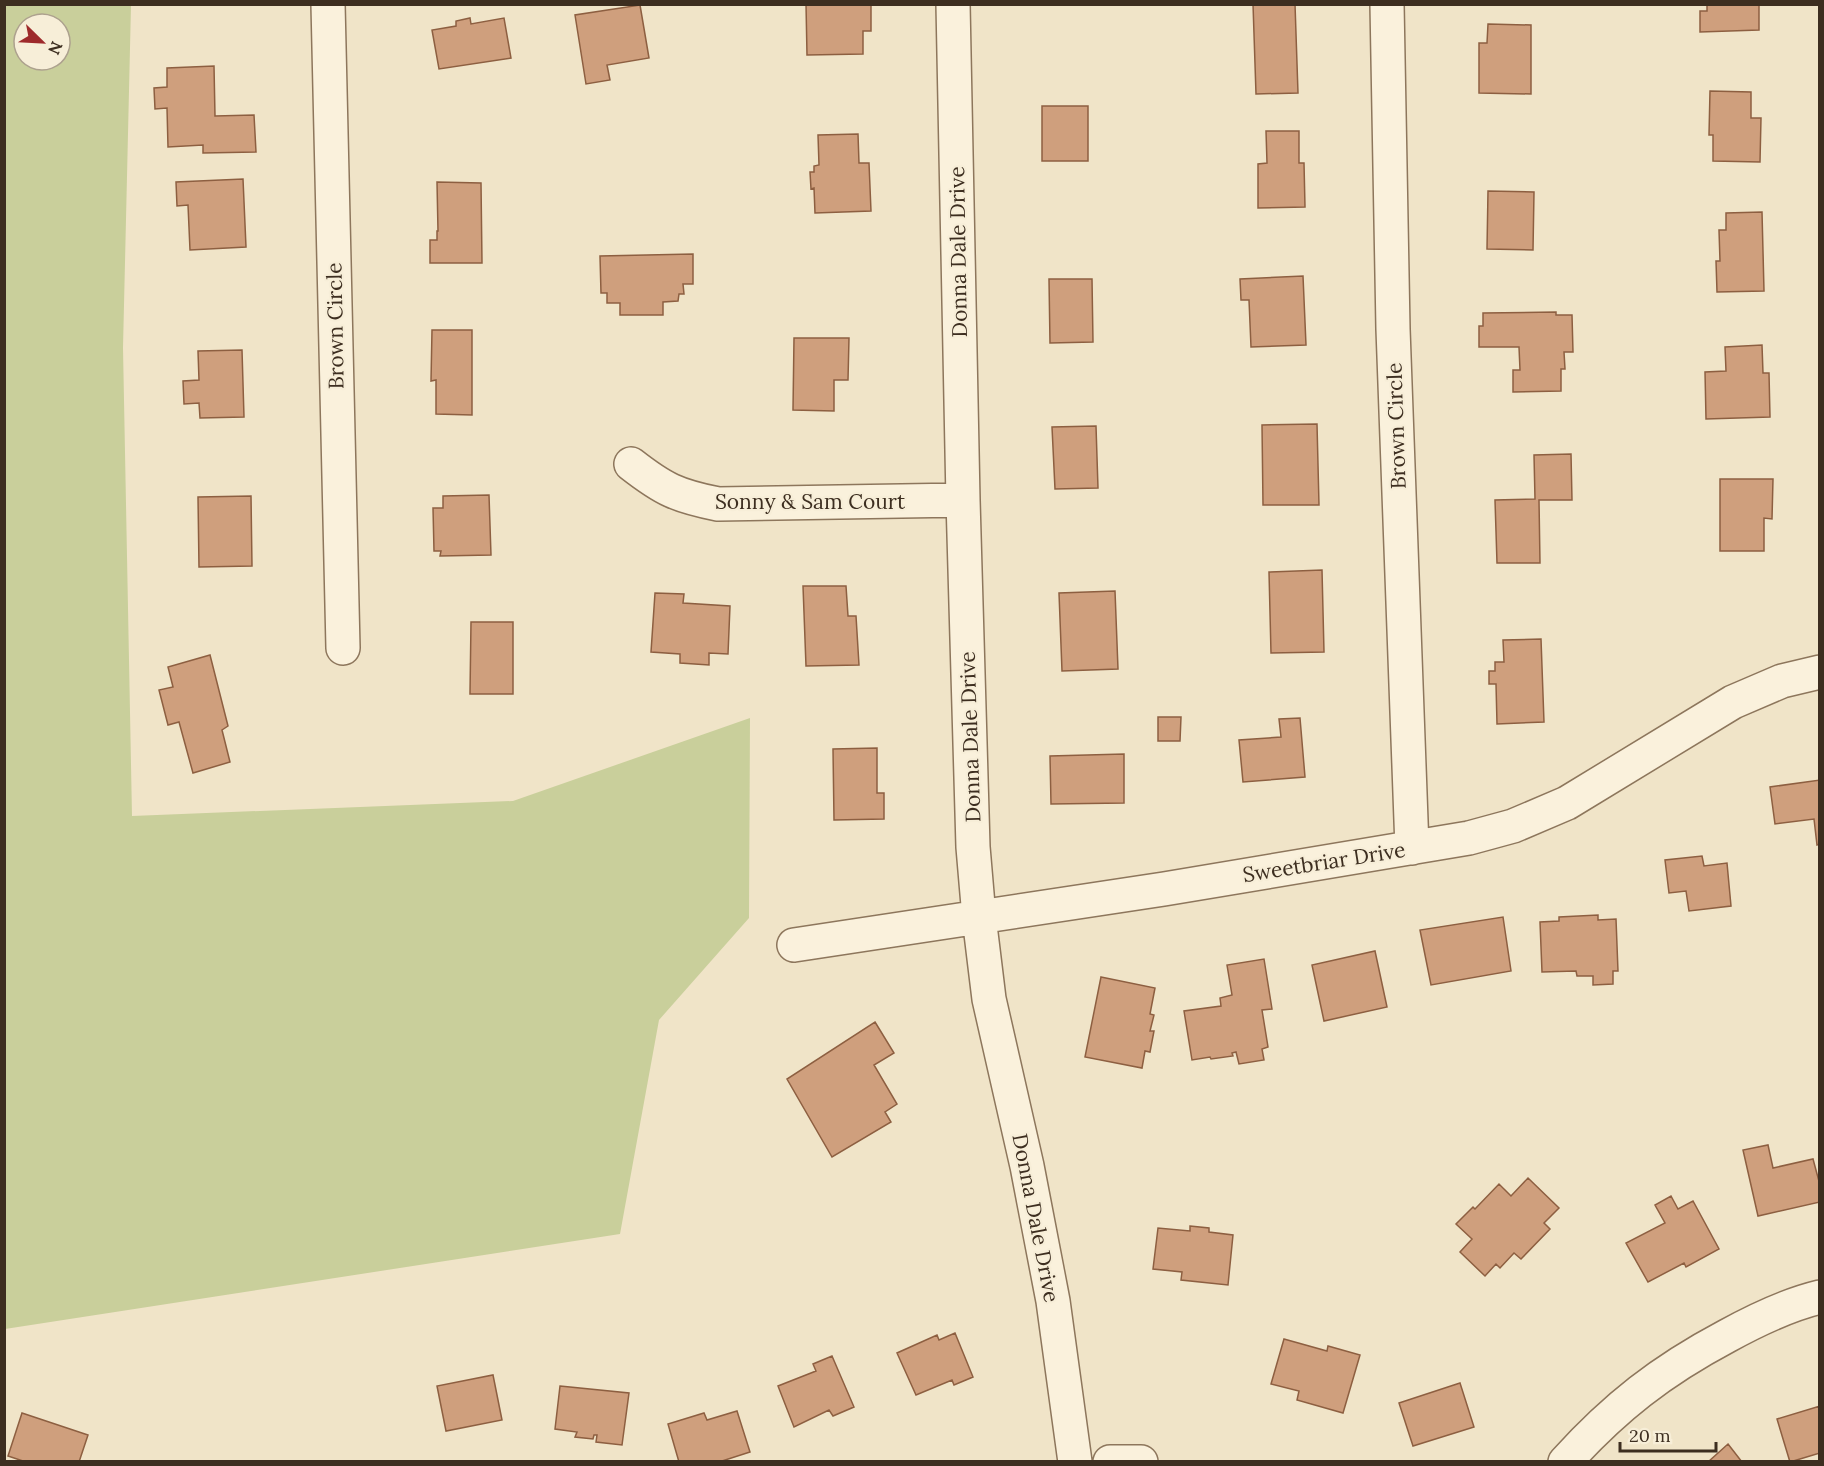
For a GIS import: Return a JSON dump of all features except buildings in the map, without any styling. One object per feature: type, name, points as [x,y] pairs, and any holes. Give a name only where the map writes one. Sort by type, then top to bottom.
[{"type":"street","name":"Brown Circle","points":[[328,4],[343,648]]},
{"type":"street","name":"Donna Dale Drive","points":[[953,4],[963,500],[974,847],[979,917],[989,999],[1027,1166],[1053,1300],[1075,1461]]},
{"type":"street","name":"Brown Circle","points":[[1387,4],[1393,329],[1412,848]]},
{"type":"street","name":"Sonny & Sam Court","points":[[631,464],[656,484],[686,498],[718,504],[963,500]]},
{"type":"street","name":"Sweetbriar Drive","points":[[794,945],[1469,838],[1513,826],[1567,803],[1733,702],[1782,681],[1820,672]]},
{"type":"street","points":[[1565,1461],[1593,1430],[1633,1396],[1686,1358],[1755,1321],[1820,1297]]},
{"type":"street","points":[[1110,1461],[1141,1461]]},
{"type":"green space","points":[[5,4],[131,5],[123,348],[132,816],[513,801],[750,718],[749,918],[659,1020],[620,1234],[5,1329]]}]
